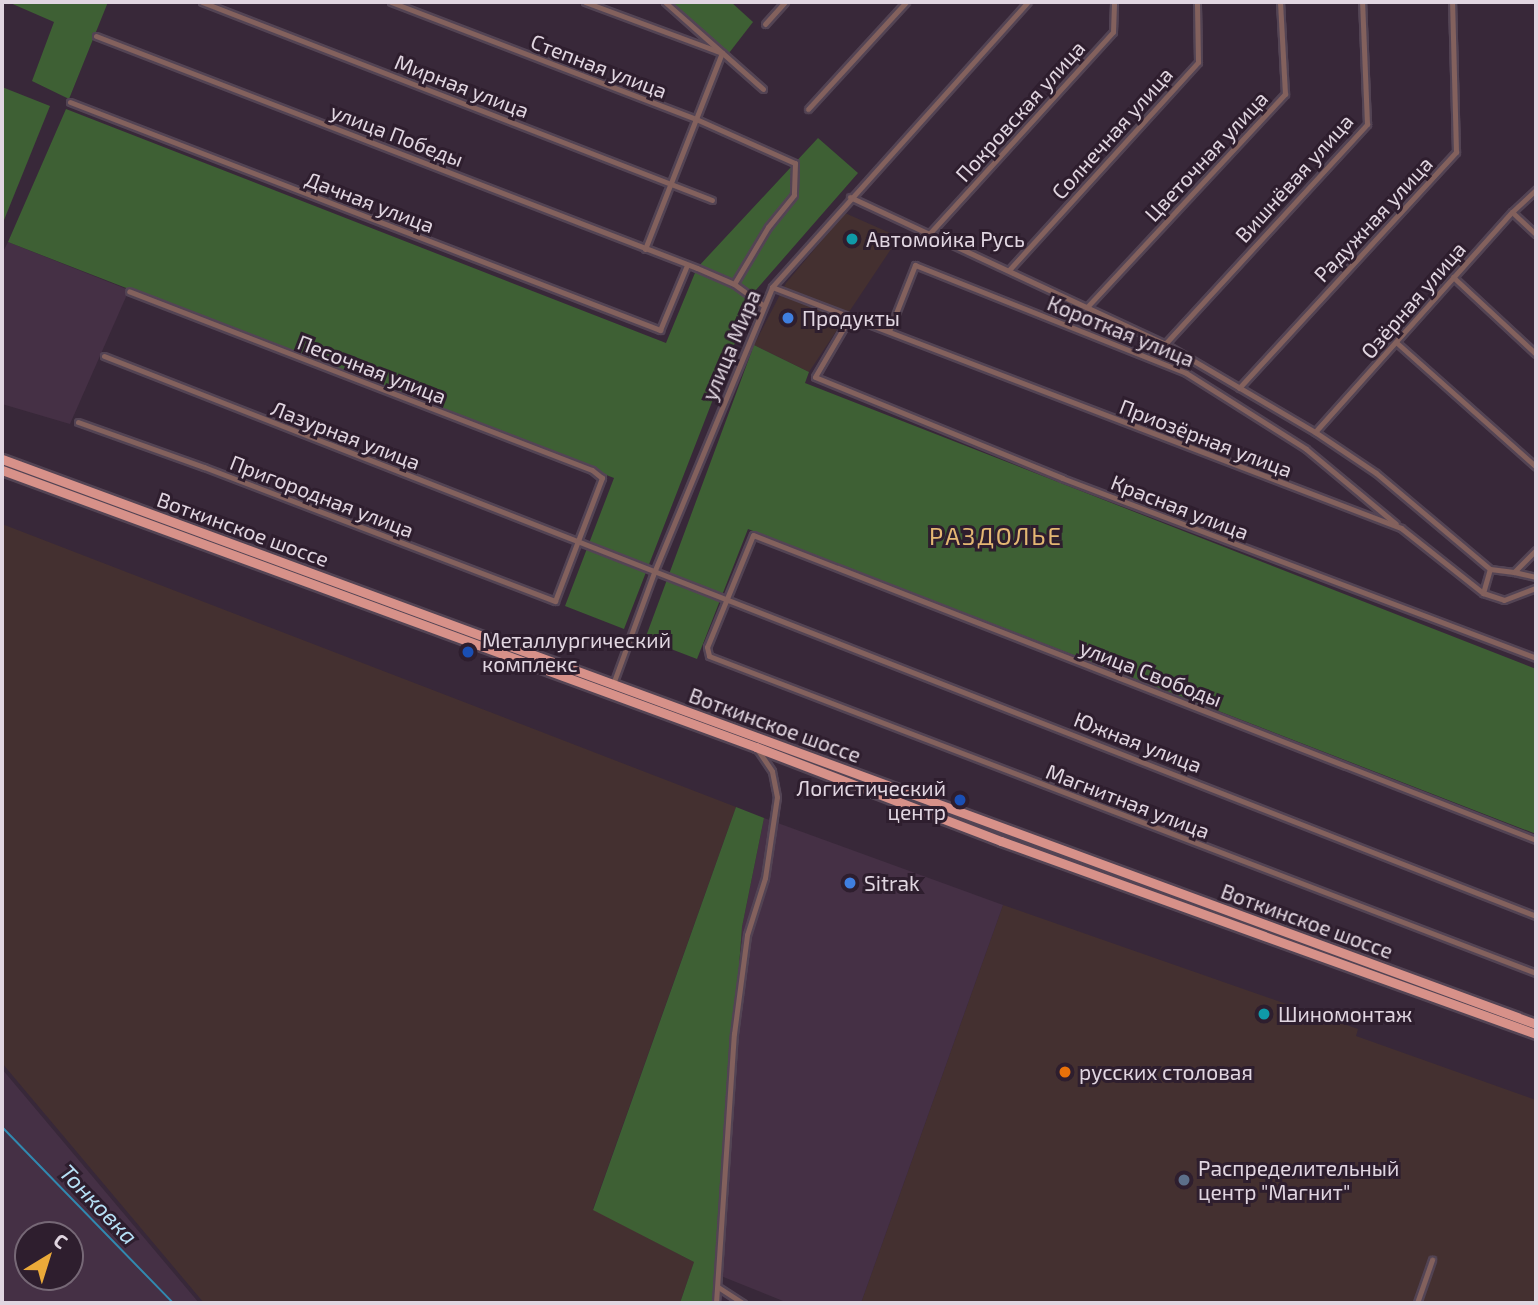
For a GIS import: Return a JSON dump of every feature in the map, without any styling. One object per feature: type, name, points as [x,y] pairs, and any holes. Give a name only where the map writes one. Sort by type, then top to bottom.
[{"type":"main road","name":"Воткинское шоссе","points":[[2,459],[1536,1024]]},
{"type":"main road","name":"Воткинское шоссе","points":[[2,470],[756,747],[1035,853],[1536,1034]]},
{"type":"street","name":"Мирная улица","points":[[202,2],[712,200]]},
{"type":"street","name":"Степная улица","points":[[391,2],[696,119],[795,163],[794,195],[768,227],[734,284]]},
{"type":"street","points":[[585,2],[722,53]]},
{"type":"street","points":[[665,2],[764,89]]},
{"type":"street","points":[[765,24],[785,2]]},
{"type":"street","points":[[808,109],[906,2]]},
{"type":"street","name":"улица Мира","points":[[609,693],[655,570],[772,287],[850,197],[1028,2]]},
{"type":"street","name":"Покровская улица","points":[[930,233],[1113,32],[1114,2]]},
{"type":"street","name":"Солнечная улица","points":[[1009,270],[1198,62],[1197,2]]},
{"type":"street","name":"Цветочная улица","points":[[1087,307],[1285,94],[1280,2]]},
{"type":"street","name":"Вишнёвая улица","points":[[1165,344],[1367,124],[1363,2]]},
{"type":"street","name":"Радужная улица","points":[[1239,388],[1456,152],[1452,2]]},
{"type":"street","name":"улица Победы","points":[[96,36],[687,265],[734,284],[763,305]]},
{"type":"street","points":[[645,249],[722,53]]},
{"type":"street","name":"Дачная улица","points":[[70,102],[660,330],[687,265]]},
{"type":"street","name":"Озёрная улица","points":[[1315,432],[1512,212],[1536,190]]},
{"type":"street","points":[[850,197],[1165,344],[1315,432],[1377,473],[1490,569],[1536,577]]},
{"type":"street","points":[[1512,212],[1536,234]]},
{"type":"street","name":"Короткая улица","points":[[889,331],[915,265],[1186,373],[1306,449],[1401,528]]},
{"type":"street","points":[[1453,277],[1536,354]]},
{"type":"street","name":"Приозёрная улица","points":[[772,287],[1290,488],[1401,528],[1483,593]]},
{"type":"street","name":"Песочная улица","points":[[130,291],[592,470],[602,478],[577,541]]},
{"type":"street","name":"Красная улица","points":[[850,317],[815,377],[1062,478],[1536,658]]},
{"type":"street","points":[[1397,343],[1536,467]]},
{"type":"street","name":"Лазурная улица","points":[[104,356],[655,570]]},
{"type":"street","name":"Пригородная улица","points":[[78,422],[204,467],[555,601],[577,541]]},
{"type":"street","name":"улица Свободы","points":[[727,599],[753,535],[1536,840]]},
{"type":"street","points":[[1514,572],[1536,550]]},
{"type":"street","points":[[1490,569],[1483,593],[1504,600],[1536,589]]},
{"type":"street","name":"Южная улица","points":[[655,570],[1536,916]]},
{"type":"street","name":"Магнитная улица","points":[[727,599],[707,646],[709,656],[1536,973]]},
{"type":"street","points":[[716,1303],[734,1034],[747,935],[765,878],[777,797],[772,771],[756,747]]},
{"type":"street","points":[[1417,1303],[1432,1261]]},
{"type":"street","points":[[718,1287],[743,1303]]},
{"type":"shaded area","points":[[845,213],[899,237],[809,372],[754,345],[786,283]]},
{"type":"shaded area","points":[[8,242],[129,290],[70,424],[2,404],[2,254]]},
{"type":"shaded area","points":[[2,524],[736,807],[593,1209],[694,1262],[680,1303],[204,1303],[2,1063]]},
{"type":"shaded area","points":[[764,818],[1003,905],[861,1303],[788,1303],[716,1274],[742,927]]},
{"type":"shaded area","points":[[1003,905],[1358,1029],[1356,1036],[1536,1100],[1536,1303],[861,1303]]},
{"type":"shaded area","points":[[2,1069],[199,1303],[2,1303]]},
{"type":"green space","points":[[8,2],[108,2],[69,99],[32,81],[54,22]]},
{"type":"green space","points":[[670,2],[731,2],[753,22],[729,53]]},
{"type":"green space","points":[[2,87],[50,106],[2,225]]},
{"type":"green space","points":[[66,109],[666,343],[697,268],[818,138],[858,173],[755,291],[624,629],[565,606],[614,478],[8,242]]},
{"type":"green space","points":[[754,345],[809,372],[805,383],[1536,669],[1536,834],[748,529],[697,659],[645,639]]},
{"type":"green space","points":[[736,807],[764,818],[742,927],[716,1274],[712,1303],[680,1303],[694,1262],[593,1210]]},
{"type":"waterway","name":"Тонковка","points":[[2,1127],[173,1303]]},
{"type":"place","name":"Автомойка Русь","points":[[852,239]]},
{"type":"place","name":"Продукты","points":[[788,318]]},
{"type":"place","name":"Металлургический комплекс","points":[[468,652]]},
{"type":"place","name":"Логистический центр","points":[[960,800]]},
{"type":"place","name":"Sitrak","points":[[850,883]]},
{"type":"place","name":"Шиномонтаж","points":[[1264,1014]]},
{"type":"place","name":"русских столовая","points":[[1065,1072]]},
{"type":"place","name":"Распределительный центр \"Магнит\"","points":[[1184,1180]]},
{"type":"district","name":"РАЗДОЛЬЕ","points":[[996,536]]}]
